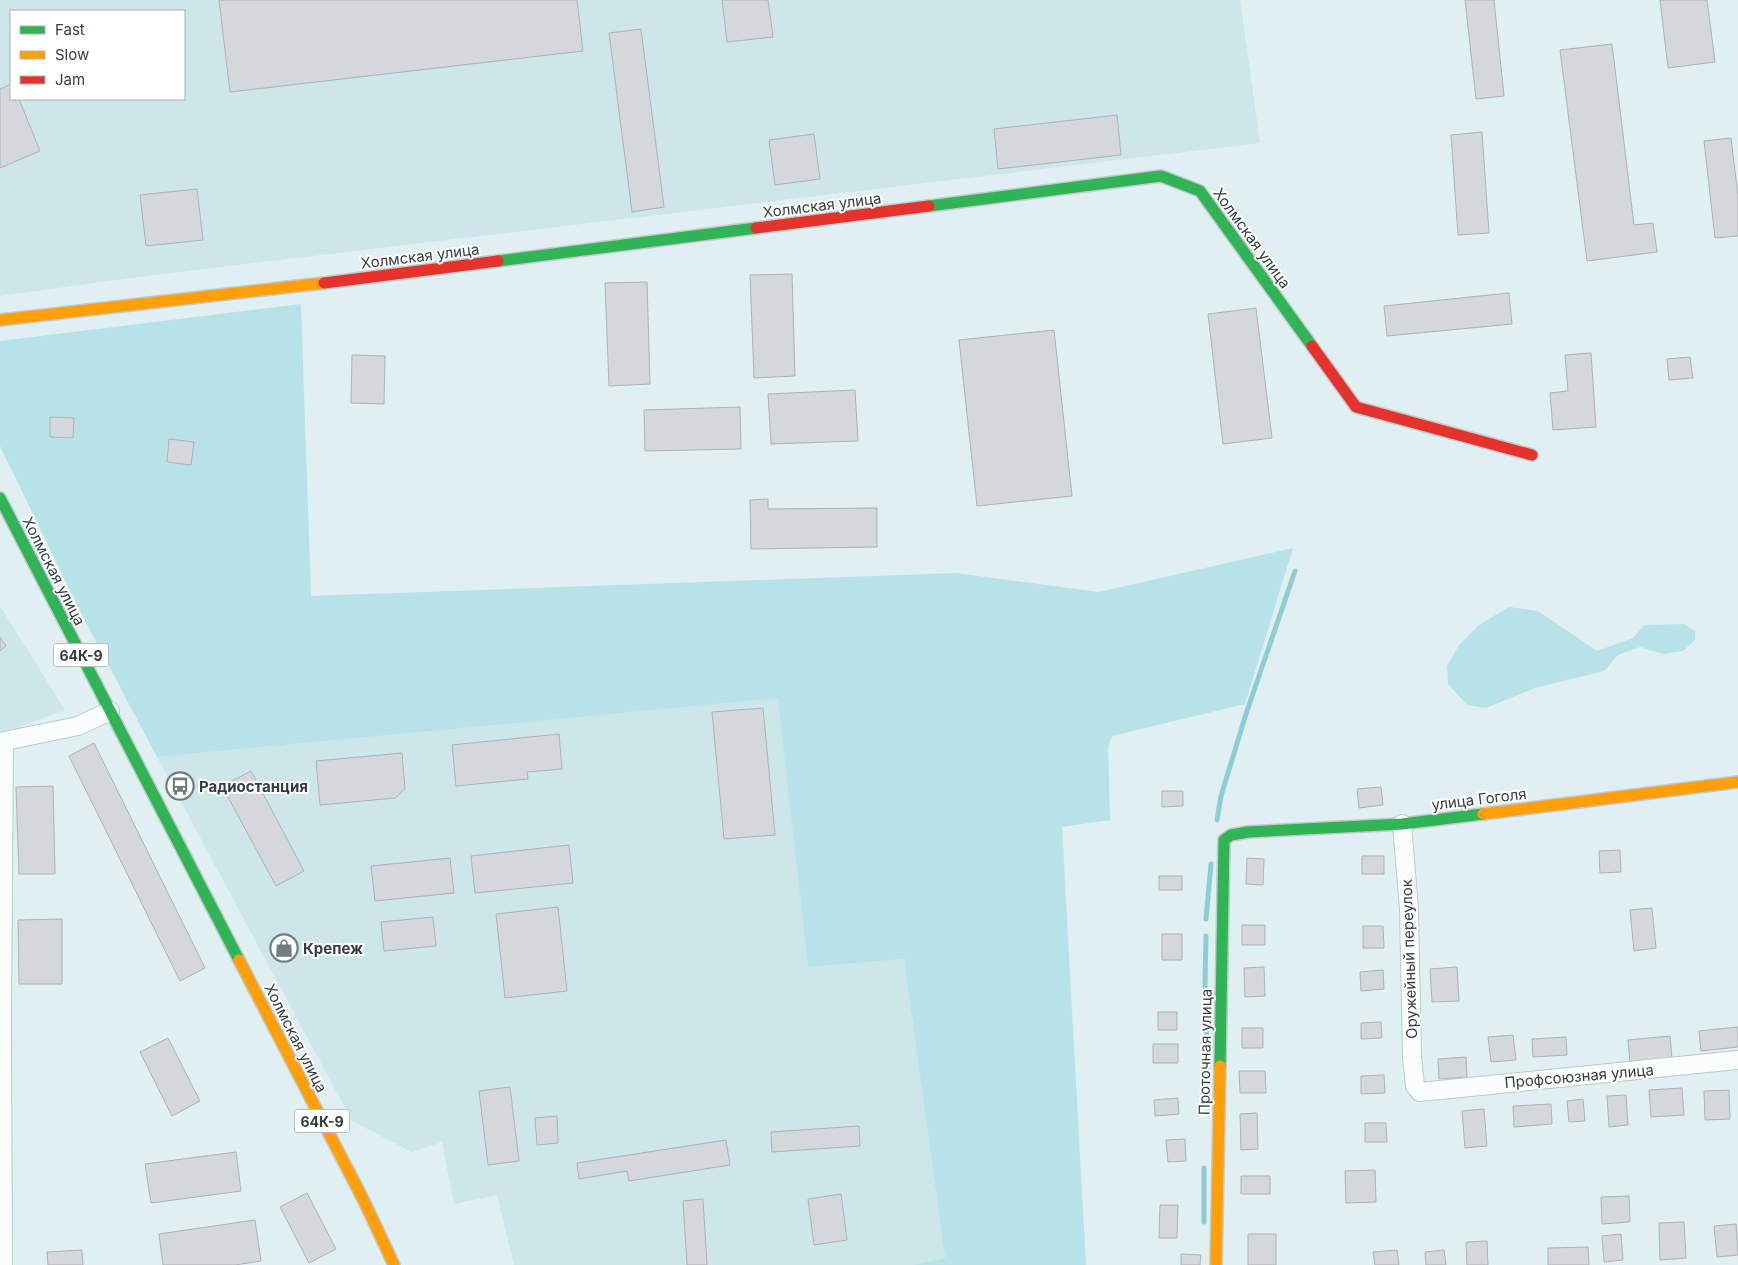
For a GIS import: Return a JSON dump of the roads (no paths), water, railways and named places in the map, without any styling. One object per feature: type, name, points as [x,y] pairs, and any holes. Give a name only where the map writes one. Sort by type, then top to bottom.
[{"type":"street","name":"Холмская улица","points":[[0,320],[344,281],[1161,176],[1200,191],[1356,406],[1532,454]]},
{"type":"street","name":"Холмская улица","points":[[0,498],[364,1201],[394,1265]]},
{"type":"street","points":[[4,1265],[2,742],[78,726],[110,711]]},
{"type":"street","name":"улица Гоголя","points":[[1224,840],[1231,835],[1248,832],[1402,824],[1738,782]]},
{"type":"street","name":"Оружейный переулок","points":[[1402,824],[1409,909],[1412,1057],[1415,1086],[1420,1092]]},
{"type":"street","name":"Проточная улица","points":[[1216,1265],[1224,840]]},
{"type":"street","name":"Профсоюзная улица","points":[[1420,1092],[1738,1060]]},
{"type":"waterway","points":[[1217,820],[1221,796],[1246,714],[1295,571]]},
{"type":"waterway","points":[[1206,919],[1211,864]]},
{"type":"waterway","points":[[1205,987],[1206,936]]},
{"type":"waterway","points":[[1206,1003],[1207,1075]]},
{"type":"waterway","points":[[1204,1168],[1204,1222]]},
{"type":"place","name":"Радиостанция","points":[[180,786]]},
{"type":"place","name":"Крепеж","points":[[284,948]]}]
